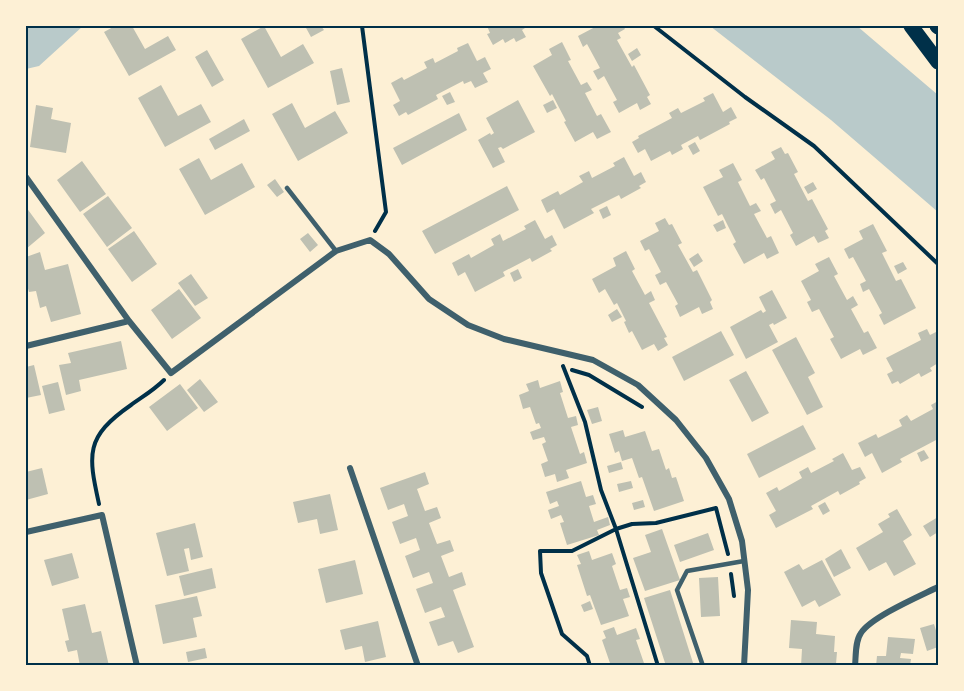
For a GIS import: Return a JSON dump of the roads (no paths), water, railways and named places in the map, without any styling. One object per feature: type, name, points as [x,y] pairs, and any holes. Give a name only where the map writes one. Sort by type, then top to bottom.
[{"type":"highway","points":[[911,26],[939,62]]},
{"type":"street","points":[[26,177],[129,321],[171,373],[336,251],[370,240],[389,254],[429,300],[468,325],[504,339],[593,360],[638,385],[676,420],[706,458],[729,498],[742,541],[748,590],[744,666]]},
{"type":"street","points":[[26,346],[129,321]]},
{"type":"street","points":[[350,468],[418,666]]},
{"type":"street","points":[[26,532],[102,515],[137,666]]},
{"type":"street","points":[[855,666],[860,634],[873,621],[939,587]]},
{"type":"lane","points":[[287,188],[336,251]]},
{"type":"lane","points":[[703,666],[677,590],[687,571],[744,561]]}]
